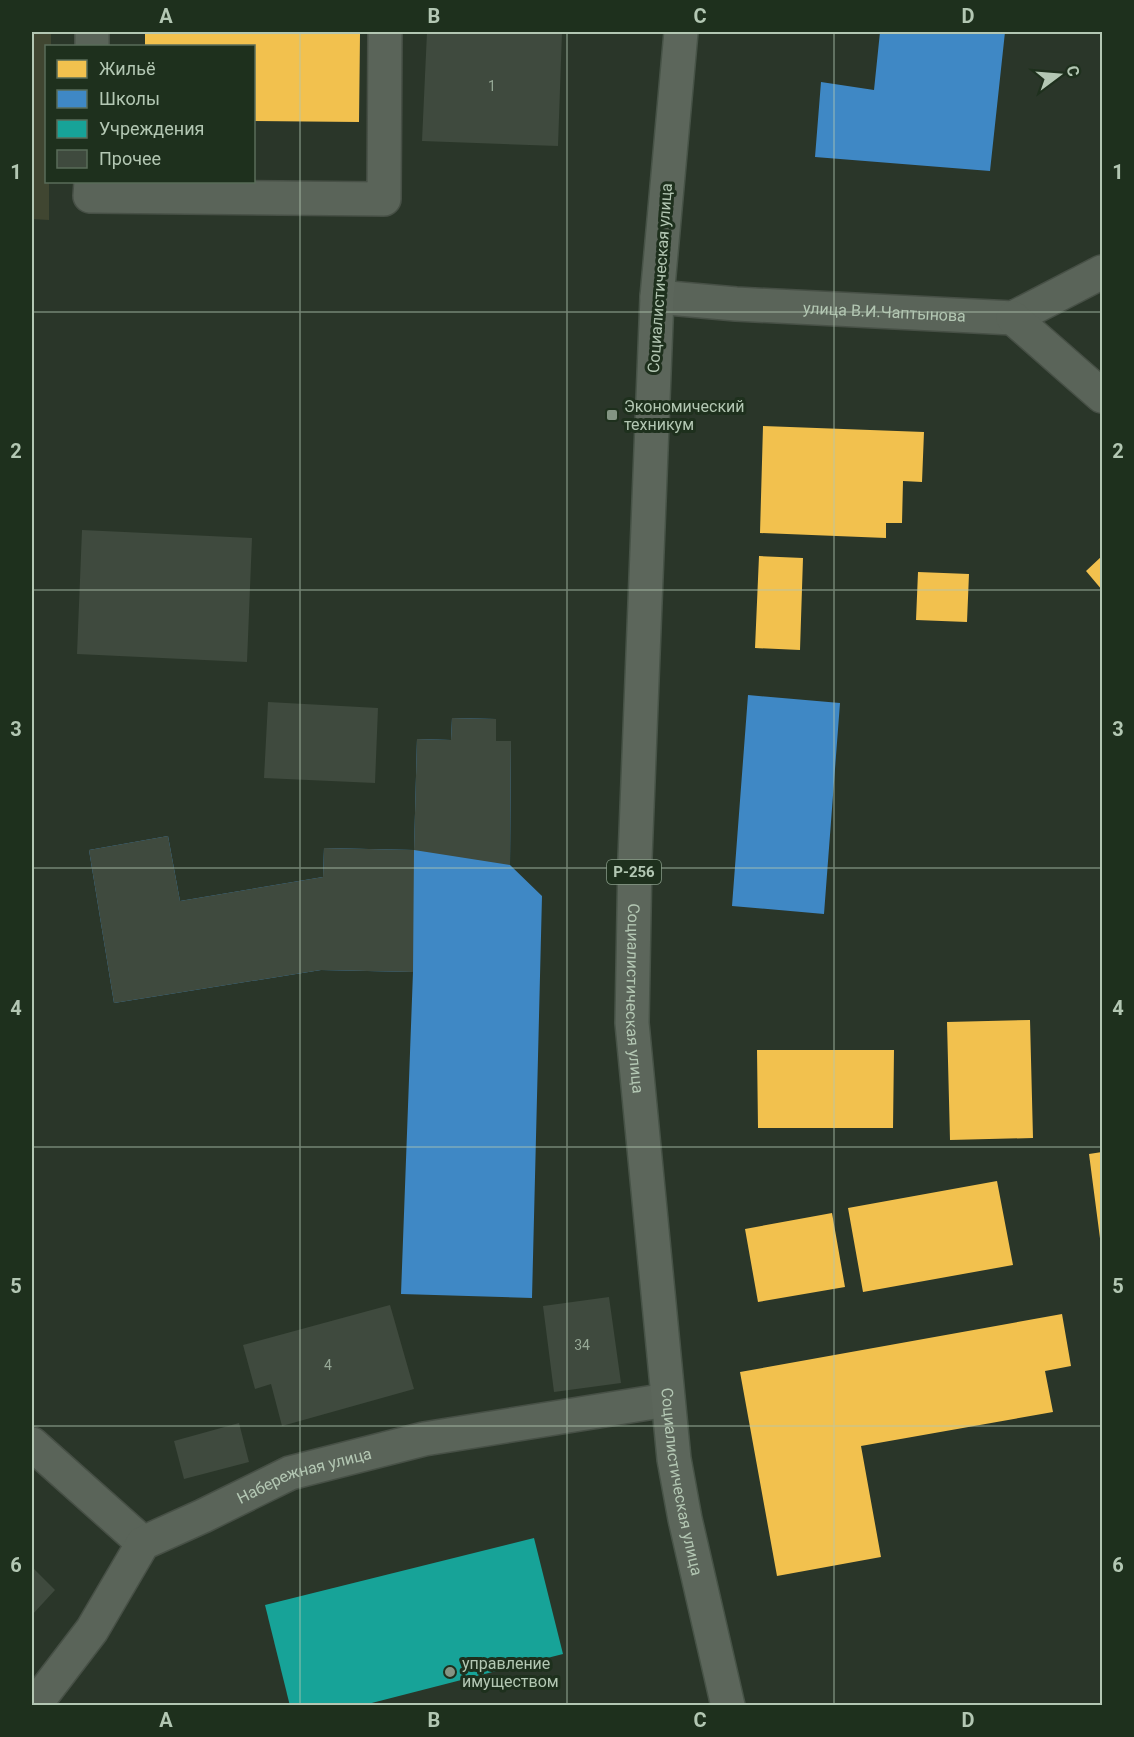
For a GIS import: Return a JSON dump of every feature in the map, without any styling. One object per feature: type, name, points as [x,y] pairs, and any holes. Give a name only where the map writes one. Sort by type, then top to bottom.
[{"type":"main road","name":"Социалистическая улица","points":[[681,32],[657,297],[635,858],[632,1023],[668,1400],[684,1519],[728,1706]]},
{"type":"street","points":[[90,183],[90,196],[384,199],[385,32]]},
{"type":"street","points":[[1102,272],[1013,318],[1102,396]]},
{"type":"street","name":"улица В.И.Чаптынова","points":[[657,297],[736,304],[1013,318]]},
{"type":"street","name":"Набережная улица","points":[[143,1543],[204,1516],[290,1473],[424,1439],[668,1400]]},
{"type":"street","points":[[32,1444],[143,1543],[92,1630],[34,1706]]},
{"type":"green space","points":[[32,32],[51,32],[51,45],[45,45],[45,183],[49,183],[49,220],[32,219]]},
{"type":"building: Жильё","points":[[145,32],[360,34],[359,122],[255,121],[255,45],[145,45]]},
{"type":"building: Жильё","points":[[763,426],[924,432],[922,482],[903,481],[902,523],[886,523],[886,538],[760,533]]},
{"type":"building: Жильё","points":[[759,556],[803,558],[800,650],[755,648]]},
{"type":"building: Жильё","points":[[1102,556],[1102,590],[1086,571]]},
{"type":"building: Жильё","points":[[918,572],[969,574],[967,622],[916,620]]},
{"type":"building: Жильё","points":[[1030,1020],[1033,1138],[950,1140],[947,1022]]},
{"type":"building: Жильё","points":[[757,1050],[894,1050],[893,1128],[758,1128]]},
{"type":"building: Жильё","points":[[1102,1152],[1102,1246],[1101,1246],[1089,1154]]},
{"type":"building: Жильё","points":[[997,1181],[1013,1265],[863,1292],[848,1208]]},
{"type":"building: Жильё","points":[[832,1213],[845,1287],[758,1302],[745,1229]]},
{"type":"building: Жильё","points":[[1062,1314],[1071,1366],[1045,1371],[1053,1412],[861,1446],[881,1557],[777,1576],[740,1372]]},
{"type":"building: Школы","points":[[880,32],[1005,32],[990,171],[815,157],[821,82],[874,90]]},
{"type":"building: Школы","points":[[748,695],[840,703],[824,914],[732,906]]},
{"type":"building: Школы","points":[[452,718],[496,719],[496,741],[511,741],[510,865],[542,896],[532,1298],[401,1294],[413,972],[321,970],[114,1003],[89,850],[168,836],[180,901],[323,877],[324,848],[414,850],[417,739],[451,740]]},
{"type":"building: Учреждения","points":[[534,1538],[563,1654],[360,1706],[290,1706],[265,1605]]},
{"type":"building: Прочее","points":[[427,32],[562,32],[558,146],[422,141]]},
{"type":"building: Прочее","points":[[82,530],[252,538],[247,662],[77,654]]},
{"type":"building: Прочее","points":[[268,702],[378,708],[375,783],[264,778]]},
{"type":"building: Прочее","points":[[452,718],[496,719],[496,741],[511,741],[510,865],[414,850],[417,739],[451,740]]},
{"type":"building: Прочее","points":[[168,836],[180,901],[323,877],[324,848],[414,850],[413,972],[321,970],[114,1003],[89,850]]},
{"type":"building: Прочее","points":[[609,1297],[621,1383],[554,1392],[543,1306]]},
{"type":"building: Прочее","points":[[390,1305],[414,1389],[282,1426],[271,1384],[255,1389],[243,1345]]},
{"type":"building: Прочее","points":[[239,1423],[249,1462],[184,1479],[174,1441]]},
{"type":"building: Прочее","points":[[32,1567],[55,1590],[32,1615]]},
{"type":"place","name":"Экономический техникум","points":[[612,415]]},
{"type":"place","name":"управление имуществом","points":[[450,1672]]}]
